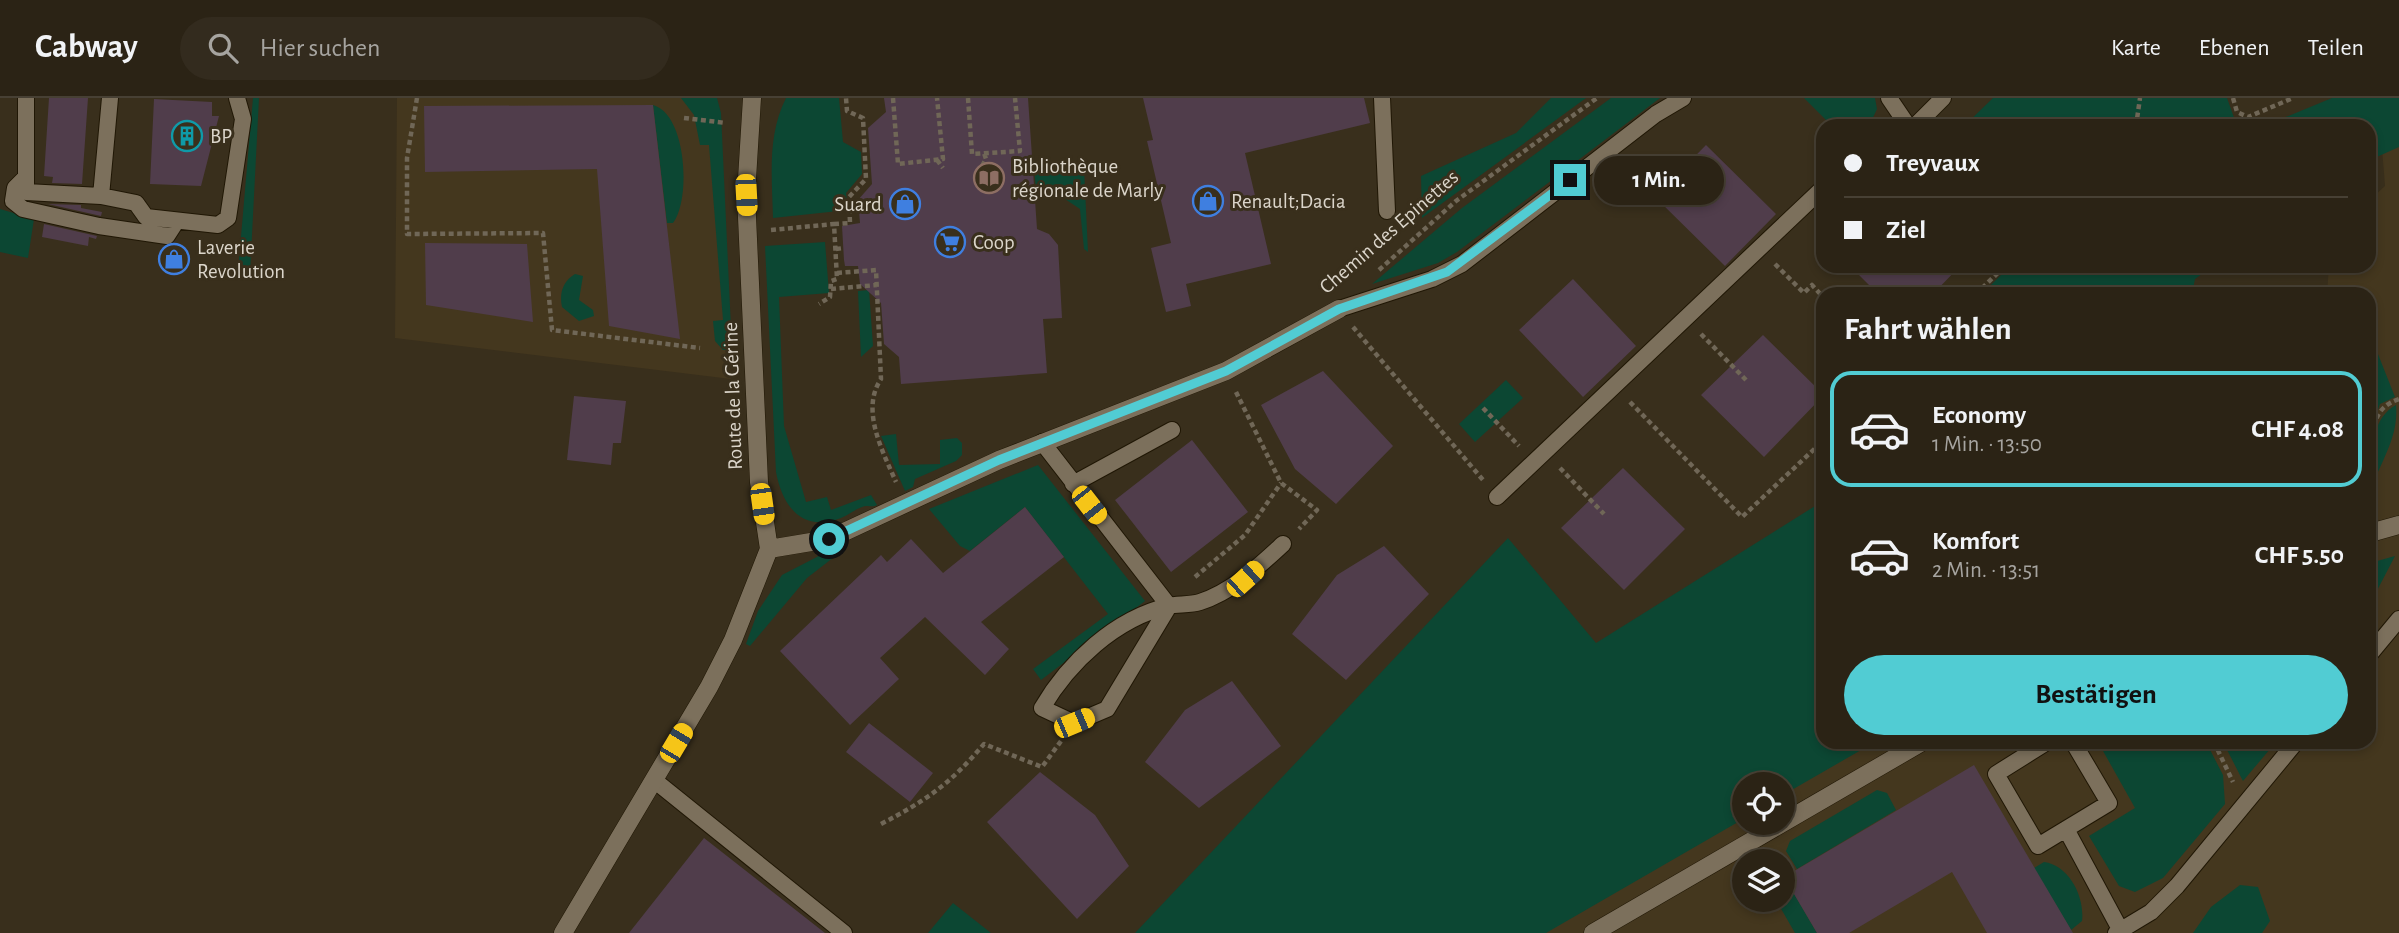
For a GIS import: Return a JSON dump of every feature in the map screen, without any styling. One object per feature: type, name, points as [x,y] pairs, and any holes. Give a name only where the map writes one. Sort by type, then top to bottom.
[{"type":"street","name":"Route de la Gérine","points":[[563,933],[733,640],[769,549],[760,482],[746,195],[752,98]]},
{"type":"street","name":"Chemin des Epinettes","points":[[769,549],[829,539],[1042,442],[1226,371],[1339,309]]},
{"type":"street","points":[[2376,531],[2399,525]]},
{"type":"street","points":[[1593,933],[1910,749]]},
{"type":"lane","points":[[26,98],[26,192],[101,196],[136,203],[146,217],[218,225],[228,218],[243,119],[237,98]]},
{"type":"lane","points":[[101,196],[110,98]]},
{"type":"lane","points":[[1382,98],[1387,211]]},
{"type":"lane","points":[[1339,309],[1432,279],[1462,264],[1657,114],[1683,98]]},
{"type":"lane","points":[[1889,98],[1897,119]]},
{"type":"lane","points":[[1922,119],[1943,98]]},
{"type":"lane","points":[[26,177],[15,188],[13,201],[23,209],[99,226],[167,236],[176,222]]},
{"type":"lane","points":[[1497,497],[1816,195]]},
{"type":"lane","points":[[1073,484],[1172,430]]},
{"type":"lane","points":[[1042,442],[1169,606]]},
{"type":"lane","points":[[1169,606],[1107,709],[1074,723],[1042,708],[1059,679],[1128,620],[1169,606],[1200,602],[1245,579],[1283,544]]},
{"type":"lane","points":[[2376,647],[2399,620]]},
{"type":"lane","points":[[2036,749],[1996,774],[2038,846],[2109,803],[2077,749]]},
{"type":"lane","points":[[2066,829],[2119,932],[2151,912],[2177,886],[2290,749]]},
{"type":"lane","points":[[654,780],[844,933]]},
{"type":"path","points":[[417,98],[407,158],[407,234],[543,233],[552,330],[700,348]]},
{"type":"path","points":[[771,230],[850,223],[849,197],[866,179],[863,118],[847,111],[846,98]]},
{"type":"path","points":[[893,98],[898,164],[943,159],[937,98]]},
{"type":"path","points":[[968,98],[972,154],[1020,150],[1015,98]]},
{"type":"path","name":"Chemin des Epinettes","points":[[1378,271],[1456,201],[1597,98]]},
{"type":"path","points":[[2137,119],[2140,98]]},
{"type":"path","points":[[2233,98],[2238,112],[2248,117],[2293,98]]},
{"type":"path","points":[[684,118],[727,123]]},
{"type":"path","points":[[982,166],[986,159],[984,153]]},
{"type":"path","points":[[937,160],[943,168]]},
{"type":"path","points":[[818,304],[830,297],[831,281],[838,279],[834,224]]},
{"type":"path","points":[[836,249],[844,248]]},
{"type":"path","points":[[837,273],[876,267],[881,379],[873,391],[874,425],[876,436],[899,488],[884,495],[891,509]]},
{"type":"path","points":[[1783,272],[1804,293],[1812,285],[1816,289]]},
{"type":"path","points":[[1983,287],[1998,273]]},
{"type":"path","points":[[831,289],[877,285]]},
{"type":"path","points":[[1686,318],[1746,380]]},
{"type":"path","points":[[1359,335],[1497,497]]},
{"type":"path","points":[[1615,386],[1742,517],[1816,448]]},
{"type":"path","points":[[1237,394],[1281,483],[1317,510]]},
{"type":"path","points":[[2376,417],[2382,407],[2399,399]]},
{"type":"path","points":[[1483,408],[1604,513]]},
{"type":"path","points":[[1169,606],[1200,572],[1245,535],[1281,483]]},
{"type":"path","points":[[881,824],[920,804],[955,779],[984,744],[1042,767],[1074,723]]},
{"type":"path","points":[[2217,749],[2244,804]]},
{"type":"shaded area","points":[[397,98],[708,98],[731,379],[395,338]]},
{"type":"shaded area","points":[[2378,98],[2399,98],[2399,933],[1530,933],[1732,816],[1732,835],[1795,835],[1795,780],[1850,749],[2376,749],[2376,287],[2328,287],[2328,273],[2376,273],[2376,194],[2385,186]]},
{"type":"green space","points":[[253,98],[259,98],[250,274],[238,271]]},
{"type":"green space","points":[[681,98],[717,98],[721,113],[732,350],[723,350],[715,341],[713,321],[723,320],[709,145],[700,145],[694,115]]},
{"type":"green space","points":[[786,98],[839,98],[843,142],[861,152],[862,174],[846,193],[848,210],[773,218],[773,142]]},
{"type":"green space","points":[[1551,98],[1586,98],[1422,218],[1421,176],[1516,133]]},
{"type":"green space","points":[[1611,98],[1660,98],[1457,252],[1438,263],[1372,284],[1462,208]]},
{"type":"green space","points":[[1804,98],[1875,98],[1877,109],[1872,119],[1825,119]]},
{"type":"green space","points":[[1993,98],[2227,98],[2234,119],[1971,119]]},
{"type":"green space","points":[[2332,98],[2399,98],[2399,147],[2376,157],[2376,119],[2281,119]]},
{"type":"green space","points":[[653,105],[664,112],[673,124],[679,140],[684,178],[679,212],[673,223],[667,223]]},
{"type":"green space","points":[[1034,168],[1084,168],[1088,252],[1084,249],[1080,209],[1062,197],[1037,200]]},
{"type":"green space","points":[[0,209],[34,219],[28,258],[0,252]]},
{"type":"green space","points":[[825,242],[829,293],[779,297],[784,426],[806,502],[827,497],[831,510],[871,495],[877,505],[864,506],[841,518],[813,522],[803,518],[788,504],[776,472],[765,246]]},
{"type":"green space","points":[[2003,273],[2203,273],[2195,279],[2193,287],[1989,287]]},
{"type":"green space","points":[[575,274],[583,276],[579,300],[593,310],[594,316],[579,321],[562,307],[561,302],[565,284]]},
{"type":"green space","points":[[869,290],[873,346],[861,357],[858,291]]},
{"type":"green space","points":[[2376,349],[2395,397],[2380,404],[2376,415]]},
{"type":"green space","points":[[1506,380],[1523,398],[1475,442],[1459,424]]},
{"type":"green space","points":[[2396,405],[2392,438],[2376,476],[2376,431],[2387,412]]},
{"type":"green space","points":[[896,434],[899,465],[940,464],[940,440],[957,438],[962,443],[962,455],[956,461],[915,479],[913,487],[905,491],[881,436]]},
{"type":"green space","points":[[1038,465],[1145,601],[1041,680],[1033,669],[1108,614],[1025,507],[970,551],[960,546],[929,509]]},
{"type":"green space","points":[[1816,505],[1816,749],[1863,749],[1795,788],[1795,772],[1732,772],[1732,826],[1546,933],[1135,933],[1508,538],[1596,643]]},
{"type":"green space","points":[[844,543],[847,547],[807,578],[750,646],[746,644],[758,611],[782,575]]},
{"type":"green space","points":[[2395,556],[2376,592],[2376,561]]},
{"type":"green space","points":[[2102,749],[2210,749],[2223,775],[2225,804],[2163,878],[2135,892],[2119,886],[2089,836],[2135,808]]},
{"type":"green space","points":[[2227,749],[2270,749],[2243,781]]},
{"type":"green space","points":[[1877,790],[1887,793],[1896,810],[1797,869],[1795,849],[1787,849],[1790,841]]},
{"type":"green space","points":[[2044,862],[2061,869],[2078,893],[2082,921],[2071,930],[2034,868]]},
{"type":"green space","points":[[2240,885],[2258,887],[2270,921],[2262,933],[2193,933],[2211,907]]},
{"type":"green space","points":[[1795,895],[1817,933],[1795,933],[1783,912],[1795,912]]},
{"type":"green space","points":[[953,903],[991,933],[928,933]]},
{"type":"building","points":[[49,98],[88,98],[82,184],[52,183],[53,177],[44,176]]},
{"type":"building","name":"Coop","points":[[884,98],[1028,98],[1037,229],[1049,234],[1058,245],[1062,318],[1043,319],[1047,373],[901,384],[899,357],[884,344],[881,303],[860,284],[858,266],[845,266],[844,260],[842,226],[860,223],[858,200],[872,184],[868,128],[886,112]]},
{"type":"building","name":"Renault;Dacia","points":[[1143,98],[1364,98],[1370,123],[1245,153],[1271,264],[1186,284],[1191,306],[1166,312],[1151,248],[1171,243],[1147,141],[1153,140]]},
{"type":"building","name":"BP","points":[[154,99],[212,102],[212,116],[219,116],[201,186],[150,184]]},
{"type":"building","points":[[653,105],[680,339],[609,326],[597,169],[425,172],[424,106]]},
{"type":"building","points":[[1706,145],[1776,214],[1725,266],[1655,197]]},
{"type":"building","points":[[48,204],[81,205],[81,208],[102,212],[101,216]]},
{"type":"building","points":[[44,224],[97,236],[96,239],[89,237],[88,246],[42,237]]},
{"type":"building","points":[[425,243],[527,244],[533,322],[426,305]]},
{"type":"building","points":[[1857,273],[1953,273],[1940,287],[1871,287]]},
{"type":"building","points":[[1573,279],[1636,346],[1583,397],[1519,330]]},
{"type":"building","points":[[1763,335],[1816,387],[1816,403],[1764,457],[1701,395]]},
{"type":"building","points":[[1323,371],[1393,446],[1336,504],[1295,469],[1261,405]]},
{"type":"building","points":[[574,396],[626,401],[621,443],[613,443],[611,465],[567,460]]},
{"type":"building","points":[[1192,440],[1248,512],[1171,572],[1115,500]]},
{"type":"building","points":[[1623,468],[1685,529],[1624,590],[1561,528]]},
{"type":"building","points":[[1025,507],[1064,557],[981,622],[1009,649],[985,675],[925,617],[880,658],[899,679],[850,725],[780,651],[881,555],[887,562],[911,539],[943,573]]},
{"type":"building","points":[[1384,546],[1429,594],[1346,680],[1292,634],[1337,575]]},
{"type":"building","points":[[1232,681],[1281,746],[1199,808],[1145,762],[1185,710]]},
{"type":"building","points":[[869,723],[933,773],[910,802],[846,752]]},
{"type":"building","points":[[1974,765],[2073,933],[1987,933],[1952,872],[1849,933],[1817,933],[1795,896],[1795,871]]},
{"type":"building","points":[[1040,772],[1095,815],[1129,866],[1077,919],[987,822]]},
{"type":"building","points":[[704,838],[825,933],[629,933]]},
{"type":"place","name":"BP","points":[[187,136]]},
{"type":"place","name":"Bibliothèque régionale de Marly","points":[[989,178]]},
{"type":"place","name":"Renault;Dacia","points":[[1208,201]]},
{"type":"place","name":"Suard","points":[[905,204]]},
{"type":"place","name":"Coop","points":[[950,242]]},
{"type":"place","name":"Laverie Revolution","points":[[174,259]]},
{"type":"route","points":[[829,539],[999,460],[1226,371],[1339,309],[1447,272],[1462,264],[1570,180]]}]
